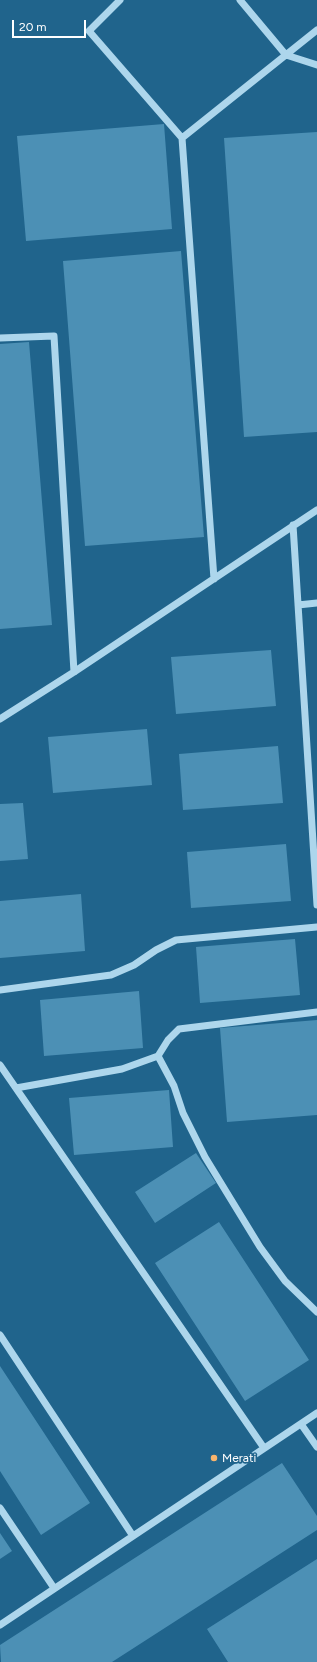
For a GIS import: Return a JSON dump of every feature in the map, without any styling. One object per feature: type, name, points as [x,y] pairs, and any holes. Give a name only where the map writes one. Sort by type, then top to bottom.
[{"type":"street","points":[[120,0],[89,31],[182,138],[214,579]]},
{"type":"street","points":[[240,0],[286,55],[317,65]]},
{"type":"street","points":[[182,138],[317,30]]},
{"type":"street","points":[[0,338],[54,336],[74,672]]},
{"type":"street","points":[[0,719],[74,672],[317,510]]},
{"type":"street","points":[[293,525],[317,905]]},
{"type":"street","points":[[298,605],[317,603]]},
{"type":"street","points":[[0,990],[111,975],[134,965],[156,950],[176,940],[317,926]]},
{"type":"street","points":[[16,1088],[122,1069],[158,1056],[168,1040],[180,1029],[317,1012]]},
{"type":"street","points":[[158,1056],[174,1086],[183,1113],[205,1157],[260,1247],[285,1280],[317,1312]]},
{"type":"street","points":[[0,1065],[264,1448]]},
{"type":"street","points":[[0,1335],[133,1536]]},
{"type":"street","points":[[0,1624],[317,1413]]},
{"type":"street","points":[[302,1424],[317,1447]]},
{"type":"street","points":[[0,1508],[54,1588]]},
{"type":"building","points":[[164,124],[172,229],[26,241],[17,136]]},
{"type":"building","points":[[317,132],[317,432],[244,437],[224,138]]},
{"type":"building","points":[[181,251],[204,537],[85,546],[63,261]]},
{"type":"building","points":[[29,342],[52,625],[0,629],[0,344]]},
{"type":"building","points":[[271,650],[276,706],[176,714],[171,657]]},
{"type":"building","points":[[147,729],[152,785],[53,793],[48,737]]},
{"type":"building","points":[[278,746],[283,803],[183,810],[179,754]]},
{"type":"building","points":[[23,803],[28,859],[0,861],[0,804]]},
{"type":"building","points":[[286,844],[291,901],[191,908],[187,852]]},
{"type":"building","points":[[81,894],[85,951],[0,958],[0,901]]},
{"type":"building","points":[[295,939],[300,995],[200,1003],[196,947]]},
{"type":"building","points":[[139,991],[143,1048],[44,1056],[40,1000]]},
{"type":"building","points":[[317,1020],[317,1115],[227,1122],[220,1028]]},
{"type":"building","points":[[169,1090],[173,1147],[74,1155],[69,1098]]},
{"type":"building","points":[[196,1153],[216,1183],[155,1223],[135,1192]]},
{"type":"building","points":[[219,1222],[309,1360],[245,1401],[155,1263]]},
{"type":"building","points":[[0,1366],[90,1503],[41,1535],[0,1471]]},
{"type":"building","points":[[282,1463],[317,1516],[317,1530],[112,1662],[1,1662],[0,1645]]},
{"type":"building","points":[[0,1533],[12,1551],[0,1559]]},
{"type":"building","points":[[317,1559],[317,1662],[228,1662],[207,1629]]},
{"type":"place","name":"Merati","points":[[214,1458]]}]
